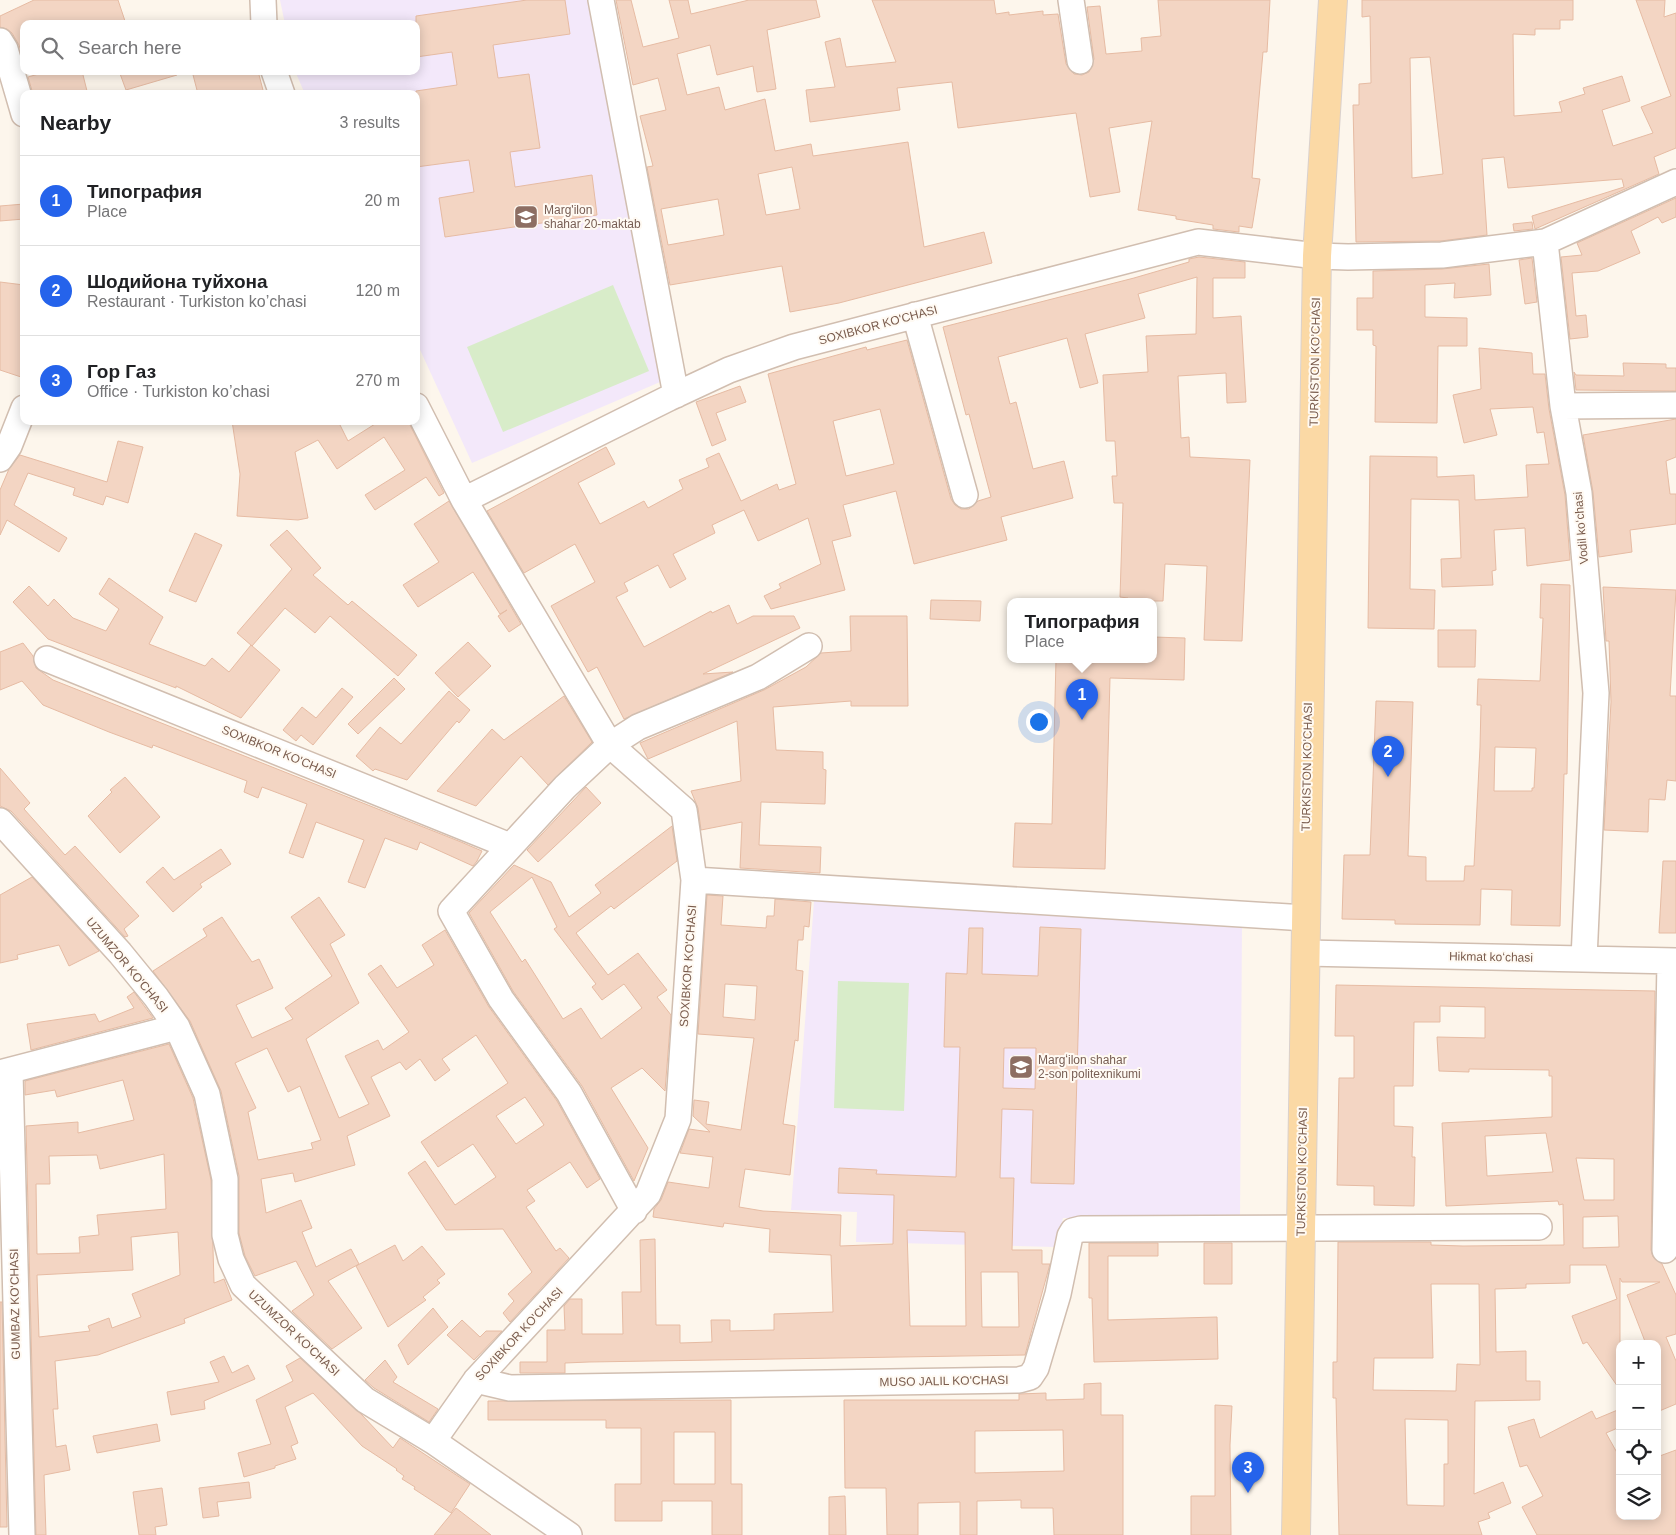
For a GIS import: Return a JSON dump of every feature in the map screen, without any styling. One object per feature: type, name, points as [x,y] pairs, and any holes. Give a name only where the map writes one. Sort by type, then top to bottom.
[{"type":"main road","name":"TURKISTON KO’CHASI","points":[[1296,1535],[1317,256],[1333,0]]},
{"type":"street","points":[[263,0],[264,20]]},
{"type":"street","points":[[601,0],[676,395]]},
{"type":"street","points":[[1071,0],[1080,61]]},
{"type":"street","points":[[0,41],[5,49],[20,100]]},
{"type":"street","points":[[275,75],[281,90]]},
{"type":"street","points":[[1545,242],[1676,182]]},
{"type":"street","name":"SOXIBKOR KO'CHASI","points":[[464,500],[729,370],[794,348],[1198,242],[1317,256],[1442,255],[1545,242]]},
{"type":"street","name":"Vodil koʻchasi","points":[[1545,242],[1563,406],[1578,493],[1596,693],[1584,959]]},
{"type":"street","points":[[915,315],[965,496]]},
{"type":"street","points":[[1563,406],[1676,405]]},
{"type":"street","name":"SOXIBKOR KO'CHASI","points":[[420,414],[464,500],[610,745],[684,810],[694,880],[678,1119],[648,1194],[476,1380],[434,1441]]},
{"type":"street","points":[[0,459],[9,446],[20,418]]},
{"type":"street","points":[[634,1211],[570,1093],[501,999],[450,911],[565,787],[610,745],[638,727],[758,677],[809,646]]},
{"type":"street","name":"SOXIBKOR KO'CHASI","points":[[47,659],[510,846]]},
{"type":"street","name":"UZUMZOR KO'CHASI","points":[[0,821],[120,953],[156,997],[177,1027],[207,1094],[225,1179],[226,1235],[231,1259],[242,1286],[365,1400],[434,1441],[569,1535]]},
{"type":"street","points":[[694,880],[1305,918]]},
{"type":"street","name":"Hikmat koʻchasi","points":[[1305,953],[1673,961]]},
{"type":"street","points":[[1665,1250],[1673,961]]},
{"type":"street","name":"GUMBAZ KO'CHASI","points":[[22,1535],[5,1073],[177,1027]]},
{"type":"street","points":[[1302,1228],[1539,1226]]},
{"type":"street","name":"MUSO JALIL KO'CHASI","points":[[476,1380],[510,1388],[1019,1380],[1030,1377],[1036,1368],[1058,1294],[1070,1236],[1073,1231],[1081,1229],[1302,1228]]},
{"type":"shaded area","name":"Marg'ilon shahar 20-maktab","points":[[280,0],[595,0],[667,379],[472,463],[420,350],[420,90],[303,90],[297,75],[420,75],[420,20],[284,20]]},
{"type":"shaded area","name":"Margʻilon shahar 2-son politexnikumi","points":[[814,901],[1242,923],[1240,1220],[1063,1218],[1055,1247],[856,1242],[857,1212],[791,1210]]},
{"type":"green space","points":[[613,285],[649,371],[503,432],[467,347]]},
{"type":"green space","points":[[838,981],[909,983],[904,1111],[834,1108]]},
{"type":"building","points":[[34,0],[118,0],[125,20],[20,20],[20,48],[12,33],[0,27],[0,16]]},
{"type":"building","points":[[527,0],[565,0],[570,34],[493,45],[498,78],[529,74],[540,148],[510,152],[515,187],[592,175],[597,215],[445,237],[439,198],[474,192],[469,160],[420,166],[420,90],[457,85],[452,52],[420,56],[420,20],[416,20],[416,16]]},
{"type":"building","points":[[616,0],[631,0],[643,47],[679,38],[669,0],[688,0],[691,14],[749,0],[816,0],[820,17],[767,30],[776,89],[757,92],[753,66],[717,75],[710,45],[677,54],[687,95],[719,87],[725,110],[765,99],[775,151],[811,144],[813,156],[908,142],[924,247],[984,232],[992,263],[839,303],[790,312],[782,266],[670,285],[647,167],[653,166],[640,116],[666,110],[658,78],[633,85]],"holes":[[[792,167],[800,209],[766,215],[758,174]],[[718,199],[724,235],[668,245],[661,209]]]},
{"type":"building","points":[[872,0],[994,0],[996,14],[1009,12],[1009,15],[1043,11],[1043,15],[1058,14],[1066,64],[1074,74],[1082,75],[1089,72],[1094,59],[1087,7],[1100,6],[1106,54],[1142,51],[1141,38],[1161,36],[1158,0],[1270,0],[1267,52],[1263,52],[1252,178],[1260,179],[1252,228],[1239,226],[1239,232],[1213,229],[1213,225],[1176,219],[1176,216],[1138,210],[1152,121],[1109,128],[1120,192],[1090,197],[1076,113],[958,128],[952,82],[897,88],[900,110],[810,122],[806,90],[835,87],[825,42],[840,38],[846,67],[896,62]]},
{"type":"building","points":[[1362,0],[1573,0],[1573,20],[1560,20],[1560,29],[1535,29],[1535,35],[1513,34],[1514,116],[1562,112],[1559,102],[1585,94],[1583,88],[1622,76],[1630,101],[1602,110],[1613,146],[1653,133],[1641,107],[1671,96],[1636,0],[1665,0],[1664,17],[1676,13],[1676,148],[1654,157],[1659,174],[1535,229],[1532,216],[1624,187],[1622,179],[1508,188],[1504,157],[1482,159],[1487,235],[1441,241],[1356,242],[1353,105],[1359,105],[1359,84],[1371,83],[1370,16],[1362,17]],"holes":[[[1430,57],[1443,174],[1412,178],[1410,58]]]},
{"type":"building","points":[[35,75],[83,75],[87,90],[32,90],[28,77]]},
{"type":"building","points":[[120,75],[177,75],[126,90]]},
{"type":"building","points":[[193,75],[259,75],[263,90],[197,90]]},
{"type":"building","points":[[1676,198],[1676,217],[1662,223],[1658,217],[1631,231],[1640,253],[1598,271],[1572,273],[1576,316],[1586,315],[1588,337],[1570,339],[1561,257],[1582,255],[1577,243]]},
{"type":"building","points":[[20,204],[20,219],[0,221],[0,206]]},
{"type":"building","points":[[1532,222],[1533,229],[1514,231],[1513,224]]},
{"type":"building","points":[[1199,257],[1245,262],[1245,278],[1213,278],[1213,318],[1241,316],[1246,402],[1227,403],[1226,373],[1178,376],[1181,438],[1189,437],[1190,457],[1250,460],[1242,641],[1204,640],[1207,566],[1165,564],[1163,601],[1157,601],[1157,598],[1120,597],[1123,503],[1114,503],[1112,476],[1117,476],[1115,441],[1106,441],[1103,375],[1148,372],[1146,336],[1196,334],[1197,277],[1138,294],[1145,318],[1085,334],[1098,383],[1080,388],[1067,338],[998,357],[1010,404],[1016,402],[1033,469],[1064,461],[1073,498],[1001,517],[1007,540],[914,564],[896,491],[843,505],[851,536],[832,541],[845,590],[771,609],[764,596],[781,588],[779,584],[821,564],[808,518],[758,541],[744,510],[712,525],[715,533],[673,554],[686,579],[670,588],[658,565],[624,583],[628,591],[616,597],[644,647],[711,611],[712,613],[729,605],[737,624],[753,616],[794,616],[800,628],[703,674],[733,672],[624,719],[597,667],[588,672],[551,606],[595,582],[575,544],[524,573],[487,511],[606,447],[615,464],[578,483],[600,524],[644,501],[648,508],[683,489],[679,480],[709,467],[706,459],[719,453],[741,501],[777,484],[779,490],[796,484],[768,374],[866,347],[867,350],[907,340],[951,499],[961,509],[969,509],[978,501],[991,497],[969,414],[966,415],[943,327],[1189,262],[1189,259]],"holes":[[[880,409],[894,464],[846,476],[833,421]]]},
{"type":"building","points":[[1532,258],[1537,302],[1525,304],[1519,260]]},
{"type":"building","points":[[1489,264],[1491,295],[1454,298],[1455,283],[1425,285],[1425,317],[1467,318],[1467,346],[1438,346],[1437,423],[1375,422],[1376,346],[1373,345],[1373,330],[1357,330],[1357,298],[1373,298],[1373,271],[1442,269]]},
{"type":"building","points":[[0,282],[20,284],[20,377],[0,370]]},
{"type":"building","points":[[1479,348],[1532,353],[1533,374],[1545,374],[1549,409],[1565,495],[1570,560],[1527,566],[1525,528],[1494,530],[1496,570],[1492,571],[1493,585],[1442,587],[1441,559],[1461,558],[1459,500],[1411,499],[1410,589],[1435,590],[1434,629],[1368,628],[1370,456],[1437,457],[1437,477],[1474,475],[1475,500],[1528,497],[1526,465],[1549,464],[1544,432],[1537,433],[1533,407],[1490,409],[1497,435],[1464,443],[1453,395],[1481,389]]},
{"type":"building","points":[[1623,363],[1666,364],[1666,368],[1676,368],[1676,391],[1576,390],[1574,372],[1576,375],[1624,376]]},
{"type":"building","points":[[740,386],[746,402],[716,413],[726,440],[712,446],[696,402]]},
{"type":"building","points":[[1676,419],[1676,457],[1666,461],[1670,494],[1676,494],[1676,524],[1630,530],[1632,552],[1599,557],[1593,492],[1583,435]]},
{"type":"building","points":[[233,425],[340,425],[348,441],[373,425],[410,425],[444,493],[439,496],[426,477],[375,510],[365,495],[405,470],[384,437],[337,469],[318,440],[295,452],[308,518],[298,520],[237,516],[240,474]]},
{"type":"building","points":[[118,441],[143,447],[128,503],[106,496],[103,505],[73,495],[75,488],[28,473],[14,505],[67,538],[59,552],[7,520],[0,535],[0,490],[9,469],[20,455],[107,482]]},
{"type":"building","points":[[449,501],[521,624],[509,632],[498,616],[507,610],[500,614],[473,572],[418,607],[403,585],[439,562],[414,524]]},
{"type":"building","points":[[287,530],[321,568],[313,575],[348,605],[352,601],[417,655],[398,676],[330,616],[315,633],[285,608],[252,646],[237,633],[292,569],[270,545]]},
{"type":"building","points":[[195,533],[222,545],[196,602],[169,591]]},
{"type":"building","points":[[109,578],[163,617],[149,644],[205,666],[212,658],[229,672],[251,645],[280,670],[241,718],[176,686],[176,688],[48,639],[13,602],[29,586],[48,606],[54,599],[73,618],[106,631],[119,609],[99,594]]},
{"type":"building","points":[[1541,584],[1570,585],[1567,774],[1564,774],[1560,926],[1511,925],[1512,890],[1481,889],[1480,925],[1395,924],[1395,920],[1342,919],[1344,855],[1370,855],[1376,701],[1413,702],[1408,856],[1426,857],[1426,881],[1464,881],[1465,866],[1474,866],[1481,705],[1477,705],[1478,679],[1540,681],[1543,618],[1540,618]],"holes":[[[1495,747],[1536,748],[1534,788],[1532,788],[1532,791],[1494,791]]]},
{"type":"building","points":[[1603,587],[1676,590],[1670,696],[1676,696],[1676,781],[1667,780],[1665,800],[1649,799],[1648,832],[1604,830],[1611,702],[1609,641],[1606,641]]},
{"type":"building","points":[[931,600],[981,601],[980,621],[930,619]]},
{"type":"building","points":[[850,616],[907,616],[908,706],[851,706],[851,701],[773,707],[776,750],[823,752],[823,769],[826,770],[825,804],[761,802],[759,845],[821,847],[820,873],[740,868],[742,822],[701,830],[698,808],[691,791],[741,781],[737,721],[648,759],[640,743],[764,690],[806,667],[821,653],[851,651]]},
{"type":"building","points":[[1438,630],[1476,630],[1475,667],[1438,667]]},
{"type":"building","points":[[1157,637],[1185,638],[1184,680],[1110,678],[1105,869],[1013,867],[1015,823],[1052,824],[1056,663],[1157,663]]},
{"type":"building","points":[[468,642],[491,666],[458,697],[435,673]]},
{"type":"building","points":[[23,643],[33,656],[36,668],[53,680],[482,851],[473,866],[420,842],[417,850],[385,838],[365,888],[348,882],[364,840],[316,822],[303,858],[289,853],[307,804],[262,787],[258,798],[244,792],[247,781],[153,745],[152,748],[109,732],[43,705],[22,681],[0,690],[0,652]]},
{"type":"building","points":[[394,678],[405,689],[358,734],[348,724]]},
{"type":"building","points":[[342,688],[353,697],[313,745],[301,735],[296,741],[283,730],[302,707],[316,718]]},
{"type":"building","points":[[449,691],[470,710],[459,723],[457,721],[407,780],[375,769],[373,771],[356,756],[380,727],[401,744]]},
{"type":"building","points":[[564,696],[592,742],[548,785],[521,756],[476,806],[437,791],[492,729],[504,740]]},
{"type":"building","points":[[0,768],[30,803],[24,809],[65,855],[75,846],[139,916],[124,929],[128,936],[125,937],[11,811],[0,806]]},
{"type":"building","points":[[125,777],[160,817],[120,853],[88,816],[112,792],[110,790]]},
{"type":"building","points":[[586,787],[601,803],[538,862],[527,850]]},
{"type":"building","points":[[672,826],[677,861],[614,909],[611,906],[576,933],[608,975],[638,953],[667,990],[657,997],[671,1015],[665,1091],[642,1068],[611,1088],[648,1148],[634,1181],[582,1086],[513,991],[469,913],[514,865],[551,882],[569,917],[601,893],[595,885]],"holes":[[[532,877],[557,927],[554,929],[596,984],[592,987],[602,1000],[624,984],[642,1008],[601,1039],[581,1008],[563,1019],[525,959],[522,962],[490,912]]]},
{"type":"building","points":[[221,849],[231,864],[200,884],[202,887],[173,912],[146,882],[163,867],[174,880]]},
{"type":"building","points":[[1663,861],[1676,861],[1676,933],[1659,933]]},
{"type":"building","points":[[32,877],[99,951],[69,966],[59,945],[17,955],[18,959],[0,963],[0,895]]},
{"type":"building","points":[[707,895],[723,896],[721,925],[766,928],[767,916],[774,916],[775,899],[811,902],[809,927],[804,926],[803,940],[798,940],[796,970],[803,971],[798,1041],[795,1040],[783,1124],[795,1126],[790,1175],[745,1169],[739,1207],[763,1211],[841,1215],[840,1246],[893,1244],[894,1195],[838,1193],[839,1168],[877,1170],[876,1174],[956,1177],[960,1047],[944,1047],[946,973],[967,974],[969,928],[983,928],[982,974],[1038,976],[1040,927],[1081,929],[1074,1184],[1031,1183],[1033,1110],[1002,1109],[1000,1178],[1014,1178],[1012,1250],[1042,1250],[1042,1264],[1050,1264],[1025,1355],[589,1362],[565,1363],[565,1373],[520,1373],[520,1362],[547,1362],[547,1330],[565,1330],[564,1306],[570,1299],[582,1299],[582,1334],[623,1334],[622,1292],[641,1292],[640,1240],[655,1239],[656,1325],[680,1325],[680,1343],[712,1342],[711,1320],[730,1320],[730,1331],[774,1330],[774,1314],[833,1312],[831,1255],[769,1252],[770,1229],[724,1223],[723,1227],[653,1217],[654,1209],[661,1200],[668,1182],[709,1188],[713,1157],[680,1153],[689,1129],[710,1132],[693,1116],[694,1100],[709,1102],[706,1124],[741,1130],[754,1038],[698,1034]],"holes":[[[725,984],[757,986],[755,1020],[723,1017]],[[1004,1048],[1036,1048],[1035,1089],[1003,1088]],[[907,1230],[965,1232],[966,1326],[910,1326]],[[981,1272],[1018,1272],[1019,1327],[982,1327]]]},
{"type":"building","points":[[319,897],[345,935],[330,944],[359,1003],[306,1039],[339,1118],[369,1104],[345,1056],[378,1040],[383,1050],[409,1032],[368,974],[381,965],[397,988],[434,965],[422,945],[445,930],[489,1007],[557,1101],[600,1179],[587,1188],[570,1162],[527,1190],[535,1201],[526,1207],[556,1251],[560,1248],[569,1258],[510,1322],[503,1313],[514,1301],[508,1294],[532,1272],[503,1229],[446,1230],[408,1173],[425,1161],[455,1205],[496,1177],[473,1144],[438,1167],[421,1142],[508,1083],[476,1035],[442,1059],[450,1070],[435,1081],[420,1059],[406,1070],[400,1062],[371,1077],[390,1116],[347,1136],[355,1165],[295,1182],[293,1173],[261,1179],[266,1213],[301,1200],[312,1228],[302,1232],[316,1267],[351,1249],[359,1264],[328,1281],[362,1328],[332,1349],[292,1311],[314,1295],[296,1261],[255,1276],[245,1256],[239,1233],[239,1176],[221,1091],[190,1021],[153,971],[207,936],[203,929],[222,917],[252,962],[259,959],[273,988],[236,1005],[252,1038],[293,1019],[285,1008],[332,976],[291,917]],"holes":[[[267,1048],[288,1092],[300,1086],[321,1140],[311,1143],[313,1149],[258,1160],[248,1112],[256,1108],[235,1063]],[[525,1097],[544,1125],[516,1144],[496,1116]]]},
{"type":"building","points":[[1336,985],[1655,991],[1651,1250],[1653,1257],[1662,1264],[1676,1295],[1676,1334],[1666,1337],[1676,1361],[1676,1404],[1661,1410],[1661,1340],[1644,1340],[1627,1295],[1660,1282],[1622,1282],[1620,1278],[1620,1340],[1616,1340],[1616,1384],[1587,1342],[1583,1344],[1572,1316],[1617,1299],[1606,1265],[1570,1265],[1570,1283],[1526,1284],[1526,1288],[1495,1289],[1496,1352],[1526,1351],[1526,1381],[1540,1381],[1540,1400],[1475,1401],[1474,1494],[1503,1482],[1511,1503],[1488,1513],[1490,1518],[1478,1522],[1482,1535],[1339,1535],[1336,1398],[1333,1398],[1333,1362],[1337,1362],[1338,1242],[1431,1242],[1431,1245],[1463,1246],[1564,1245],[1563,1204],[1559,1205],[1558,1201],[1446,1206],[1442,1123],[1552,1117],[1552,1076],[1549,1076],[1549,1070],[1469,1069],[1469,1072],[1439,1071],[1437,1037],[1485,1038],[1485,1007],[1440,1006],[1440,1022],[1414,1022],[1413,1086],[1394,1086],[1394,1126],[1413,1127],[1412,1157],[1415,1157],[1414,1206],[1374,1205],[1374,1186],[1337,1185],[1339,1078],[1354,1078],[1354,1036],[1335,1036]],"holes":[[[1546,1133],[1553,1172],[1487,1176],[1485,1136]],[[1576,1158],[1614,1159],[1614,1200],[1584,1200]],[[1618,1216],[1619,1247],[1583,1248],[1583,1217]],[[1431,1284],[1479,1284],[1480,1365],[1457,1364],[1456,1391],[1373,1390],[1374,1358],[1433,1358]],[[1405,1419],[1448,1420],[1448,1464],[1444,1464],[1444,1506],[1407,1505]]]},
{"type":"building","points":[[134,992],[153,1018],[31,1050],[27,1024],[95,1014],[99,1022],[134,1008],[127,997]]},
{"type":"building","points":[[169,1044],[193,1098],[211,1180],[214,1283],[224,1279],[232,1300],[184,1319],[185,1323],[98,1355],[55,1361],[58,1409],[53,1409],[56,1447],[66,1445],[70,1470],[44,1475],[46,1535],[36,1535],[26,1126],[78,1122],[78,1133],[134,1120],[123,1080],[57,1097],[55,1090],[25,1095],[25,1081]],"holes":[[[164,1154],[166,1209],[97,1215],[99,1235],[79,1237],[80,1253],[37,1254],[36,1184],[50,1184],[49,1156],[97,1155],[100,1169]],[[178,1232],[180,1275],[132,1294],[141,1317],[112,1328],[109,1318],[88,1326],[90,1331],[39,1337],[37,1275],[133,1270],[131,1237]]]},
{"type":"building","points":[[1089,1243],[1158,1243],[1158,1256],[1108,1256],[1108,1320],[1217,1317],[1218,1359],[1094,1362],[1092,1298],[1089,1298]]},
{"type":"building","points":[[1204,1243],[1232,1243],[1232,1284],[1204,1284]]},
{"type":"building","points":[[395,1245],[403,1261],[422,1246],[445,1274],[437,1280],[440,1283],[423,1297],[426,1300],[388,1327],[356,1266]]},
{"type":"building","points":[[0,1302],[2,1302],[7,1527],[0,1527]]},
{"type":"building","points":[[433,1308],[448,1327],[408,1365],[398,1345]]},
{"type":"building","points":[[462,1320],[480,1337],[486,1331],[502,1331],[474,1360],[447,1335]]},
{"type":"building","points":[[224,1356],[232,1373],[248,1365],[255,1379],[204,1401],[205,1409],[171,1415],[167,1392],[219,1382],[210,1362]]},
{"type":"building","points":[[300,1358],[362,1415],[393,1448],[400,1438],[470,1484],[451,1513],[414,1489],[415,1487],[402,1479],[404,1476],[397,1469],[362,1446],[313,1393],[285,1407],[298,1443],[291,1446],[296,1459],[275,1466],[275,1468],[244,1477],[238,1453],[271,1444],[256,1400],[293,1381],[286,1366]]},
{"type":"building","points":[[385,1360],[397,1377],[393,1382],[438,1409],[429,1422],[374,1388],[365,1380]]},
{"type":"building","points":[[1101,1383],[1101,1415],[1123,1415],[1123,1535],[1054,1535],[1053,1508],[1021,1508],[1021,1500],[977,1501],[977,1535],[960,1535],[960,1502],[918,1503],[918,1535],[887,1535],[886,1488],[845,1488],[844,1400],[1019,1400],[1019,1394],[1046,1393],[1046,1400],[1084,1399],[1084,1384]],"holes":[[[1063,1430],[1064,1471],[975,1473],[975,1431]]]},
{"type":"building","points":[[731,1400],[731,1484],[742,1484],[742,1535],[712,1535],[712,1501],[662,1501],[662,1521],[615,1521],[615,1484],[641,1484],[641,1428],[606,1428],[606,1420],[488,1420],[488,1401]],"holes":[[[674,1432],[715,1432],[715,1484],[674,1484]]]},
{"type":"building","points":[[1215,1405],[1232,1406],[1230,1445],[1231,1535],[1191,1535],[1191,1496],[1215,1496]]},
{"type":"building","points":[[1592,1411],[1596,1419],[1616,1411],[1616,1429],[1606,1433],[1616,1451],[1616,1520],[1661,1520],[1661,1456],[1676,1450],[1676,1535],[1537,1535],[1522,1507],[1543,1496],[1527,1465],[1520,1467],[1508,1427],[1534,1419],[1540,1438]]},
{"type":"building","points":[[157,1424],[160,1441],[97,1453],[93,1436]]},
{"type":"building","points":[[249,1482],[251,1498],[217,1502],[219,1516],[203,1518],[199,1488]]},
{"type":"building","points":[[162,1488],[167,1525],[155,1527],[156,1535],[139,1535],[133,1492]]},
{"type":"building","points":[[845,1496],[846,1535],[829,1535],[829,1497]]},
{"type":"building","points":[[456,1508],[491,1535],[434,1535]]},
{"type":"place","name":"Marg'ilon shahar 20-maktab","points":[[526,217]]},
{"type":"place","name":"Типография","points":[[1082,720]]},
{"type":"place","name":"Шодийона туйхона","points":[[1388,777]]},
{"type":"place","name":"Margʻilon shahar 2-son politexnikumi","points":[[1021,1067]]},
{"type":"place","name":"Гор Газ","points":[[1248,1493]]}]
